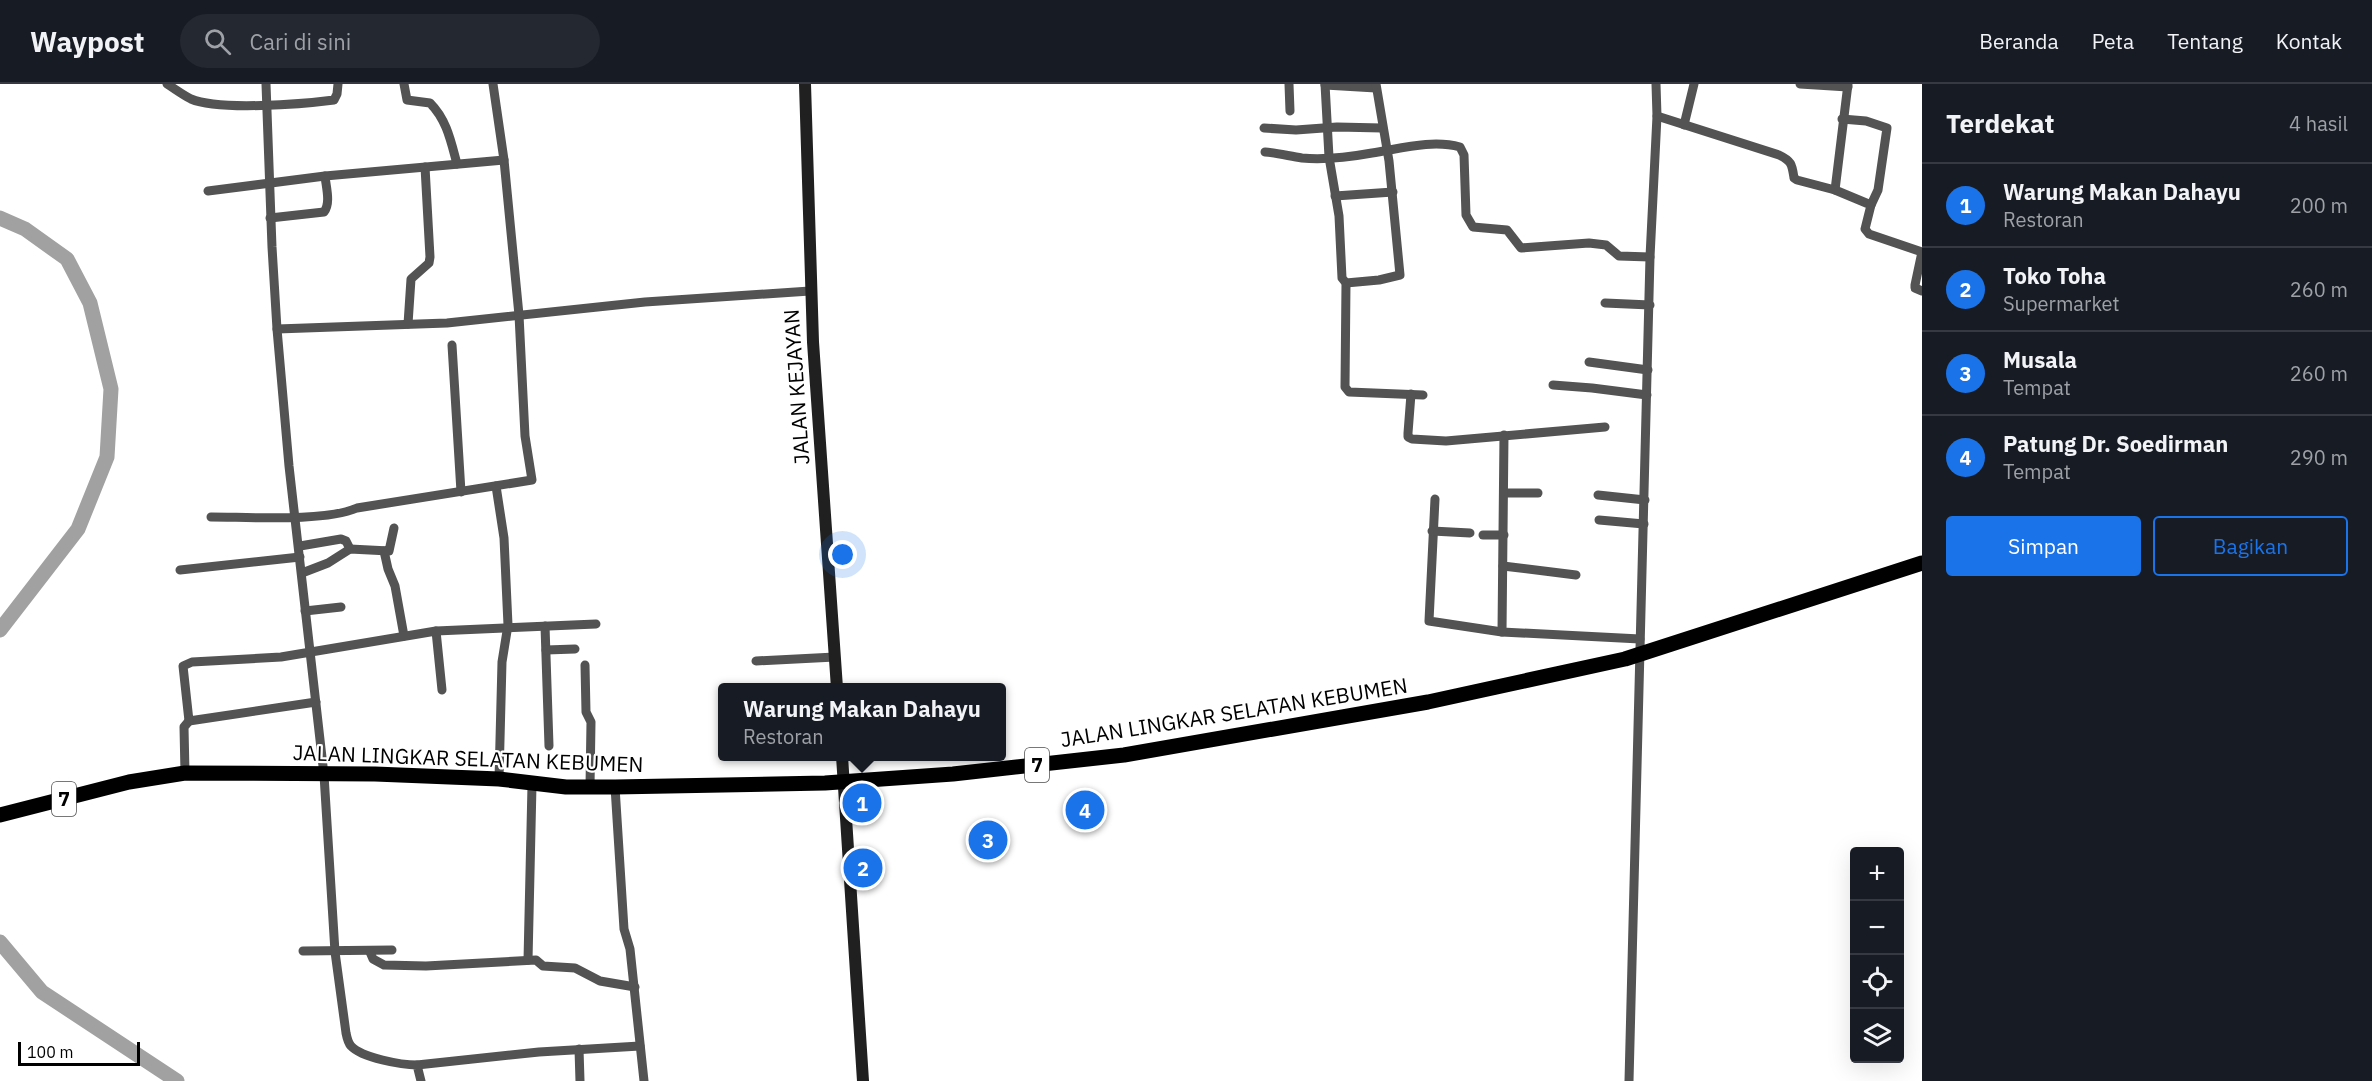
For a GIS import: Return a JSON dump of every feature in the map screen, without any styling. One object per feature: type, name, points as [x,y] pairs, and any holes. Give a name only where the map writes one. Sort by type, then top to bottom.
[{"type":"highway","name":"JALAN LINGKAR SELATAN KEBUMEN","points":[[0,815],[129,783],[185,773],[498,779],[532,784],[615,787],[844,781],[953,774],[1124,755],[1428,702],[1640,647],[1922,563]]},
{"type":"main road","name":"JALAN KEJAYAN","points":[[805,84],[810,291],[837,683]]},
{"type":"main road","points":[[842,761],[863,1081]]},
{"type":"street","points":[[167,84],[191,99],[202,102],[266,106],[334,100],[338,84]]},
{"type":"street","points":[[266,84],[270,218],[277,329],[309,653],[324,775],[335,952],[348,1040],[352,1047],[393,1064],[417,1065],[579,1049],[640,1046]]},
{"type":"street","points":[[404,84],[407,100],[430,103],[442,117],[449,132],[457,164]]},
{"type":"street","points":[[211,517],[344,513],[357,508],[528,482],[532,475],[525,433],[519,315],[504,160],[493,84]]},
{"type":"street","points":[[1289,84],[1290,111]]},
{"type":"street","points":[[1629,1081],[1650,257],[1657,116],[1656,84]]},
{"type":"street","points":[[1684,125],[1694,84]]},
{"type":"street","points":[[1800,84],[1848,85],[1835,190]]},
{"type":"street","points":[[1346,283],[1379,280],[1400,275],[1387,150],[1376,86],[1325,85],[1329,157],[1342,278],[1346,283],[1346,390],[1423,395]]},
{"type":"street","points":[[1657,116],[1786,158],[1792,166],[1794,178],[1835,190],[1871,205]]},
{"type":"street","points":[[1842,119],[1866,121],[1887,128],[1878,190],[1871,205],[1865,229],[1869,234],[1922,252],[1915,285],[1915,288],[1922,291]]},
{"type":"street","points":[[1264,128],[1296,130],[1345,126],[1382,128]]},
{"type":"street","points":[[1264,152],[1302,158],[1437,145],[1460,147],[1464,155],[1464,194],[1468,221],[1477,228],[1508,230],[1521,248],[1589,243],[1606,245],[1619,256],[1650,257]]},
{"type":"street","points":[[208,191],[325,176],[504,160]]},
{"type":"street","points":[[408,324],[411,279],[429,262],[430,257],[425,167]]},
{"type":"street","points":[[270,218],[324,212],[327,209],[325,176]]},
{"type":"street","points":[[1335,196],[1392,192]]},
{"type":"street","points":[[277,329],[447,322],[645,302],[810,291]]},
{"type":"street","points":[[1605,303],[1650,306]]},
{"type":"street","points":[[452,345],[461,492]]},
{"type":"street","points":[[1589,362],[1648,370]]},
{"type":"street","points":[[1554,385],[1592,387],[1647,395]]},
{"type":"street","points":[[1411,394],[1408,433],[1410,438],[1446,441],[1605,427]]},
{"type":"street","points":[[1502,632],[1504,435]]},
{"type":"street","points":[[496,486],[504,538],[508,627],[502,651],[498,779]]},
{"type":"street","points":[[1505,493],[1538,493]]},
{"type":"street","points":[[1598,495],[1645,500]]},
{"type":"street","points":[[1434,499],[1428,620],[1502,632],[1640,647]]},
{"type":"street","points":[[1599,520],[1644,524]]},
{"type":"street","points":[[302,573],[328,563],[350,549],[390,549],[394,528]]},
{"type":"street","points":[[1432,531],[1470,533]]},
{"type":"street","points":[[1484,535],[1504,535]]},
{"type":"street","points":[[300,546],[341,539],[346,541],[350,549]]},
{"type":"street","points":[[384,550],[395,586],[404,636]]},
{"type":"street","points":[[180,570],[300,557]]},
{"type":"street","points":[[1503,566],[1576,575]]},
{"type":"street","points":[[305,611],[341,607]]},
{"type":"street","points":[[189,721],[182,670],[187,663],[281,657],[436,631],[596,624]]},
{"type":"street","points":[[545,626],[549,746]]},
{"type":"street","points":[[436,631],[442,690]]},
{"type":"street","points":[[546,650],[575,649]]},
{"type":"street","points":[[756,661],[835,657]]},
{"type":"street","points":[[585,665],[586,712],[591,722],[590,787]]},
{"type":"street","points":[[185,773],[184,727],[189,721],[316,702]]},
{"type":"street","points":[[528,960],[532,784]]},
{"type":"street","points":[[615,787],[624,929],[628,940],[635,987],[644,1081]]},
{"type":"street","points":[[303,951],[392,950]]},
{"type":"street","points":[[370,952],[373,959],[384,965],[437,966],[536,960],[543,966],[575,968],[600,981],[635,987]]},
{"type":"street","points":[[579,1049],[580,1081]]},
{"type":"street","points":[[417,1065],[421,1081]]},
{"type":"waterway","points":[[0,218],[25,229],[67,259],[90,303],[111,389],[107,457],[78,529],[0,630]]},
{"type":"waterway","points":[[0,942],[42,992],[177,1081]]},
{"type":"place","name":"Warung Makan Dahayu","points":[[862,803]]},
{"type":"place","name":"Patung Dr. Soedirman","points":[[1085,810]]},
{"type":"place","name":"Musala","points":[[988,840]]},
{"type":"place","name":"Toko Toha","points":[[863,868]]}]
